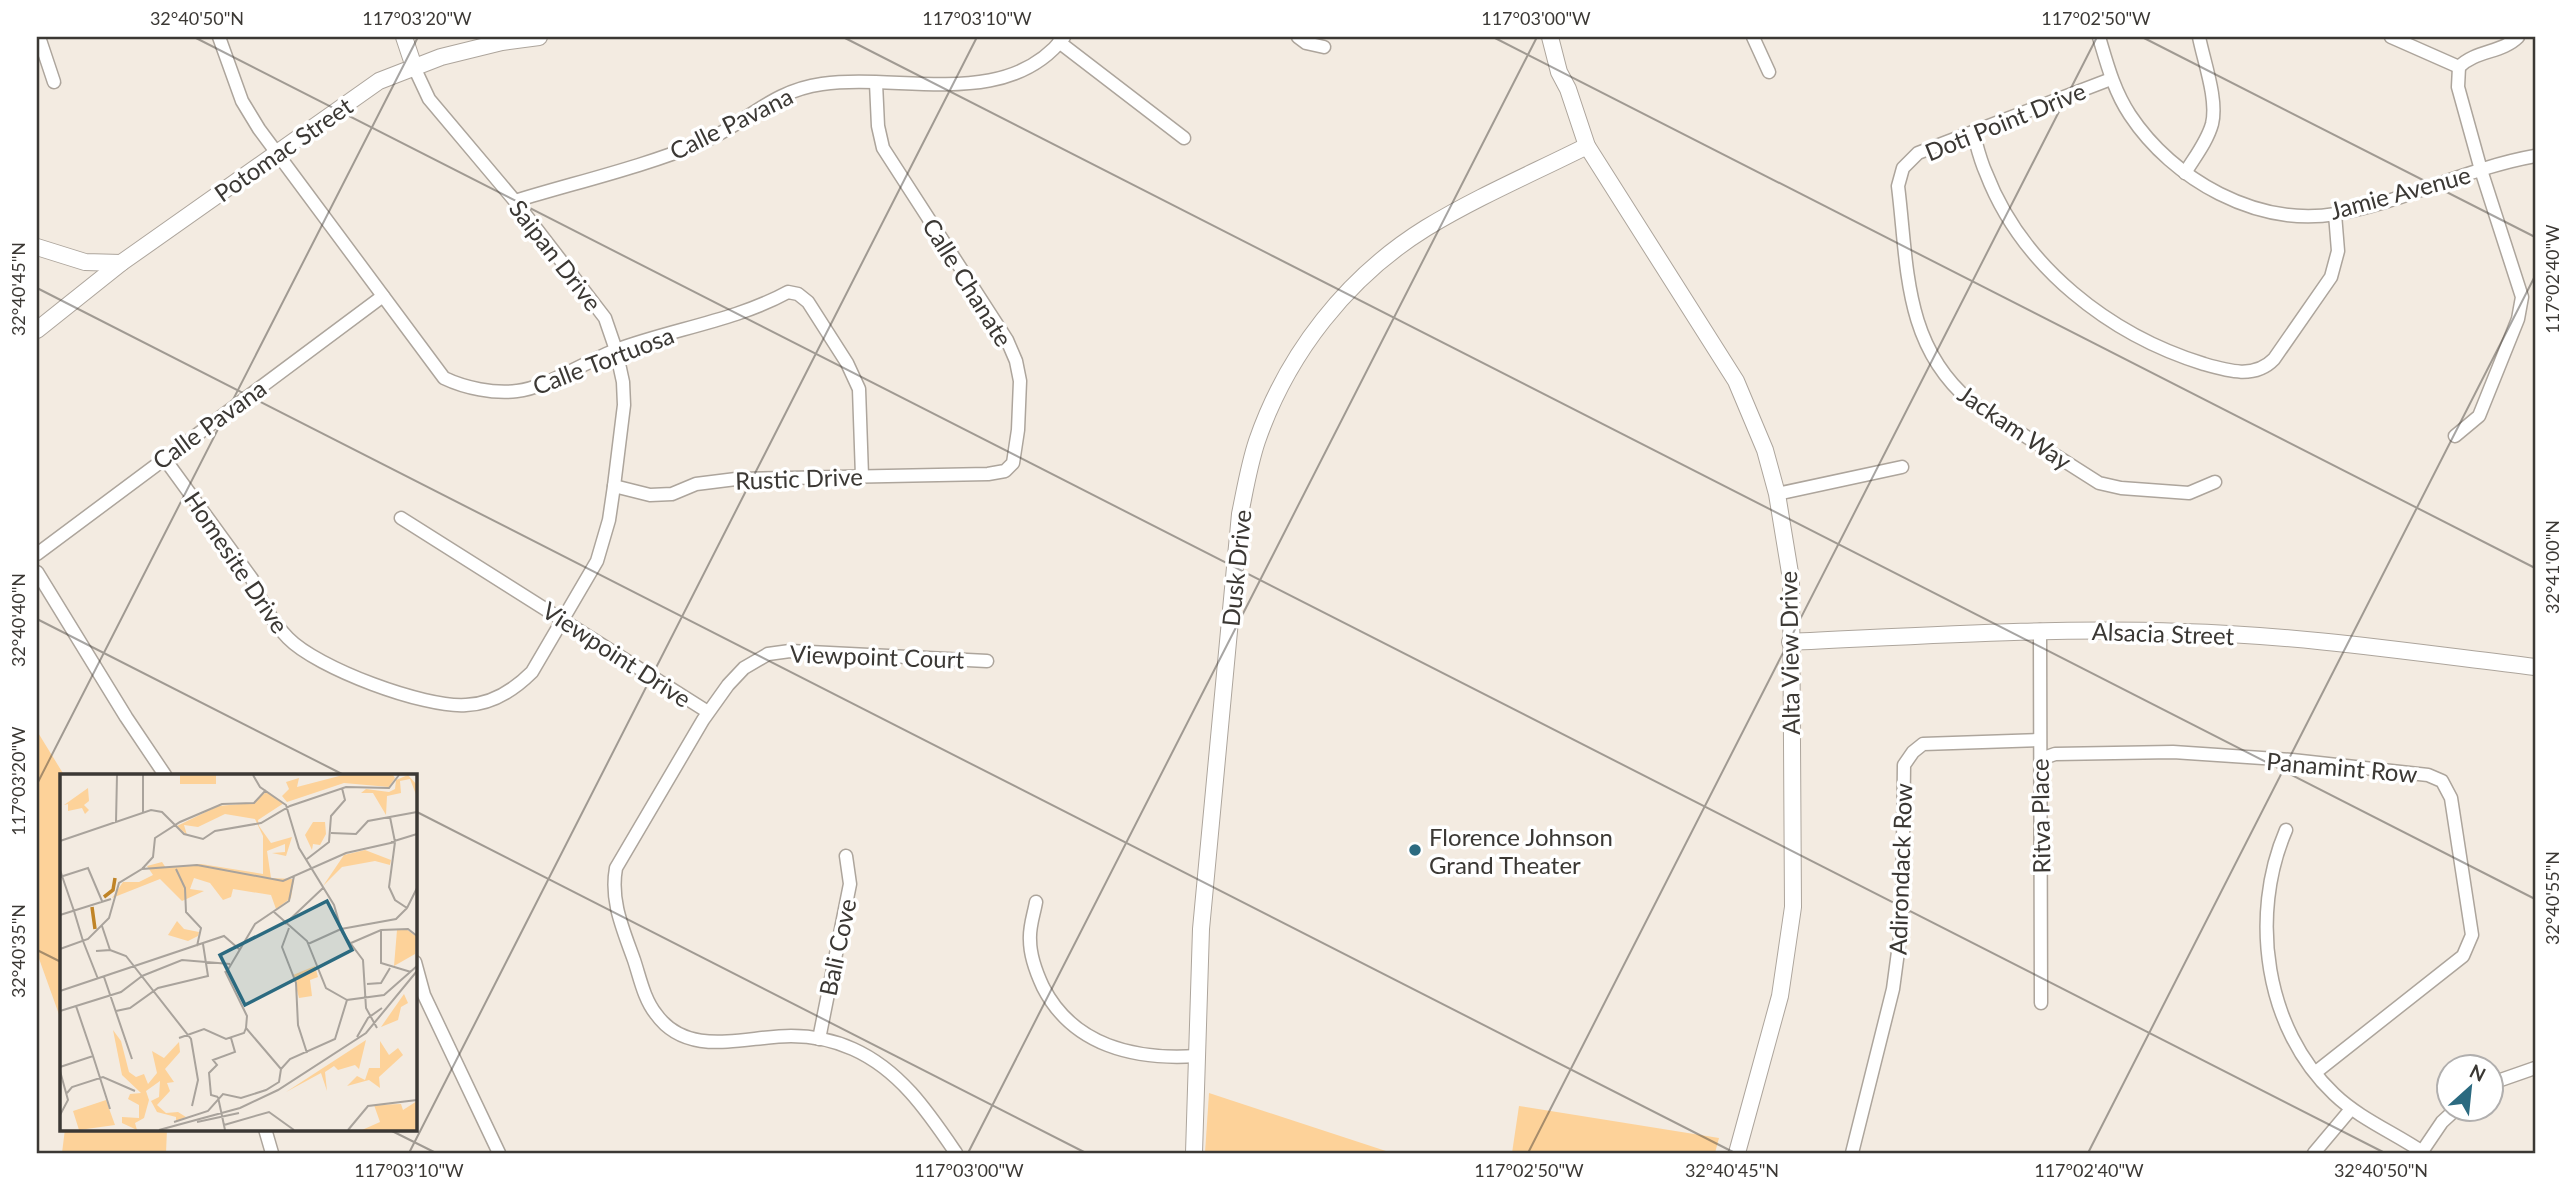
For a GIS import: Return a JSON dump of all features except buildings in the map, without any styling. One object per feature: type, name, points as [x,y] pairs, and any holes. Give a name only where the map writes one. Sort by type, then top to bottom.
[{"type":"street","points":[[39,37],[54,82]]},
{"type":"street","name":"Calle Tortuosa","points":[[219,37],[242,101],[276,152],[444,378],[458,385],[518,391],[616,350],[763,305],[788,292],[797,294],[808,302],[848,363],[859,389],[862,476]]},
{"type":"street","name":"Saipan Drive","points":[[404,37],[429,99],[515,201],[605,318],[616,350],[623,382],[624,405],[609,520],[597,561],[563,619]]},
{"type":"street","name":"Potomac Street","points":[[37,330],[121,263],[379,81],[441,57],[502,42],[539,37]]},
{"type":"street","points":[[1298,37],[1306,43],[1324,47]]},
{"type":"street","name":"Alta View Drive","points":[[1550,37],[1559,72],[1568,89],[1587,146],[1736,381],[1765,450],[1777,494],[1791,579],[1793,907],[1780,996],[1737,1153]]},
{"type":"street","points":[[1753,37],[1769,72]]},
{"type":"street","name":"Jamie Avenue","points":[[2099,37],[2111,79],[2130,115],[2162,154],[2185,173],[2219,194],[2256,208],[2296,214],[2335,214],[2535,156]]},
{"type":"street","points":[[2185,173],[2211,127],[2214,110],[2199,37]]},
{"type":"street","points":[[2391,37],[2459,67]]},
{"type":"street","points":[[2455,436],[2479,416],[2518,319],[2522,297],[2481,170],[2459,87],[2459,67],[2469,58],[2511,44],[2518,37]]},
{"type":"street","points":[[1062,39],[1184,138]]},
{"type":"street","name":"Calle Pavana","points":[[515,201],[706,141],[780,95],[820,84],[991,81],[1030,67],[1062,39]]},
{"type":"street","name":"Doti Point Drive","points":[[1903,168],[1918,153],[2111,79]]},
{"type":"street","name":"Calle Chanate","points":[[876,83],[878,126],[883,148],[1007,340],[1016,361],[1021,391],[1013,463],[1005,471],[988,474]]},
{"type":"street","points":[[1973,132],[1986,174],[1997,197],[2025,240],[2057,278],[2093,309],[2133,335],[2155,347],[2219,369],[2249,373],[2264,368],[2274,359],[2331,277],[2338,251],[2335,214]]},
{"type":"street","name":"Dusk Drive","points":[[1194,1153],[1201,929],[1240,514],[1250,467],[1266,418],[1289,371],[1317,327],[1350,289],[1385,257],[1445,217],[1587,146]]},
{"type":"street","name":"Jackam Way","points":[[1903,168],[1898,186],[1916,321],[1928,351],[1957,390],[1970,401],[2099,482],[2121,488],[2189,493],[2216,482]]},
{"type":"street","points":[[37,247],[85,262],[121,263]]},
{"type":"street","name":"Calle Pavana","points":[[37,554],[383,296]]},
{"type":"street","name":"Homesite Drive","points":[[164,458],[251,579],[261,601],[287,637],[311,656],[337,671],[432,702],[475,704],[498,697],[524,679],[563,619]]},
{"type":"street","points":[[1777,494],[1902,467]]},
{"type":"street","name":"Rustic Drive","points":[[614,486],[650,495],[672,494],[696,484],[736,479],[988,474]]},
{"type":"street","name":"Viewpoint Drive","points":[[401,518],[708,712],[616,868],[614,905],[650,1006],[664,1024],[683,1037],[708,1042],[783,1036],[819,1039],[852,1048],[882,1065],[925,1106],[956,1153]]},
{"type":"street","points":[[37,572],[164,774]]},
{"type":"street","name":"Alsacia Street","points":[[1790,642],[2040,630],[2184,632],[2299,639],[2535,667]]},
{"type":"street","name":"Ritva Place","points":[[2040,630],[2041,1003]]},
{"type":"street","name":"Viewpoint Court","points":[[708,712],[744,668],[768,654],[790,651],[987,661]]},
{"type":"street","name":"Adirondack Row","points":[[1852,1153],[1893,989],[1900,936],[1904,765],[1923,744],[2039,740]]},
{"type":"street","name":"Panamint Row","points":[[2040,759],[2055,754],[2174,752],[2306,761],[2428,775],[2442,781],[2451,799],[2472,935],[2465,953],[2316,1072]]},
{"type":"street","points":[[2286,830],[2277,851],[2267,904],[2268,962],[2280,1010],[2299,1049],[2333,1094],[2351,1109],[2422,1153],[2441,1124]]},
{"type":"street","name":"Bali Cove","points":[[819,1039],[850,884],[846,856]]},
{"type":"street","points":[[1036,902],[1029,938],[1034,965],[1052,1003],[1071,1023],[1095,1041],[1123,1052],[1172,1058],[1196,1056]]},
{"type":"street","points":[[416,966],[424,996],[499,1153]]},
{"type":"street","points":[[2506,1078],[2535,1068]]},
{"type":"street","points":[[2314,1153],[2351,1109]]},
{"type":"street","points":[[265,1130],[272,1153]]},
{"type":"shaded area","points":[[37,731],[63,774],[60,774],[60,1017],[37,953]]},
{"type":"shaded area","points":[[1209,1093],[1392,1153],[1205,1153]]},
{"type":"shaded area","points":[[1519,1106],[1719,1138],[1715,1153],[1512,1153]]},
{"type":"shaded area","points":[[65,1130],[167,1130],[166,1153],[62,1153]]},
{"type":"place","name":"Florence Johnson Grand Theater","points":[[1415,850]]}]
